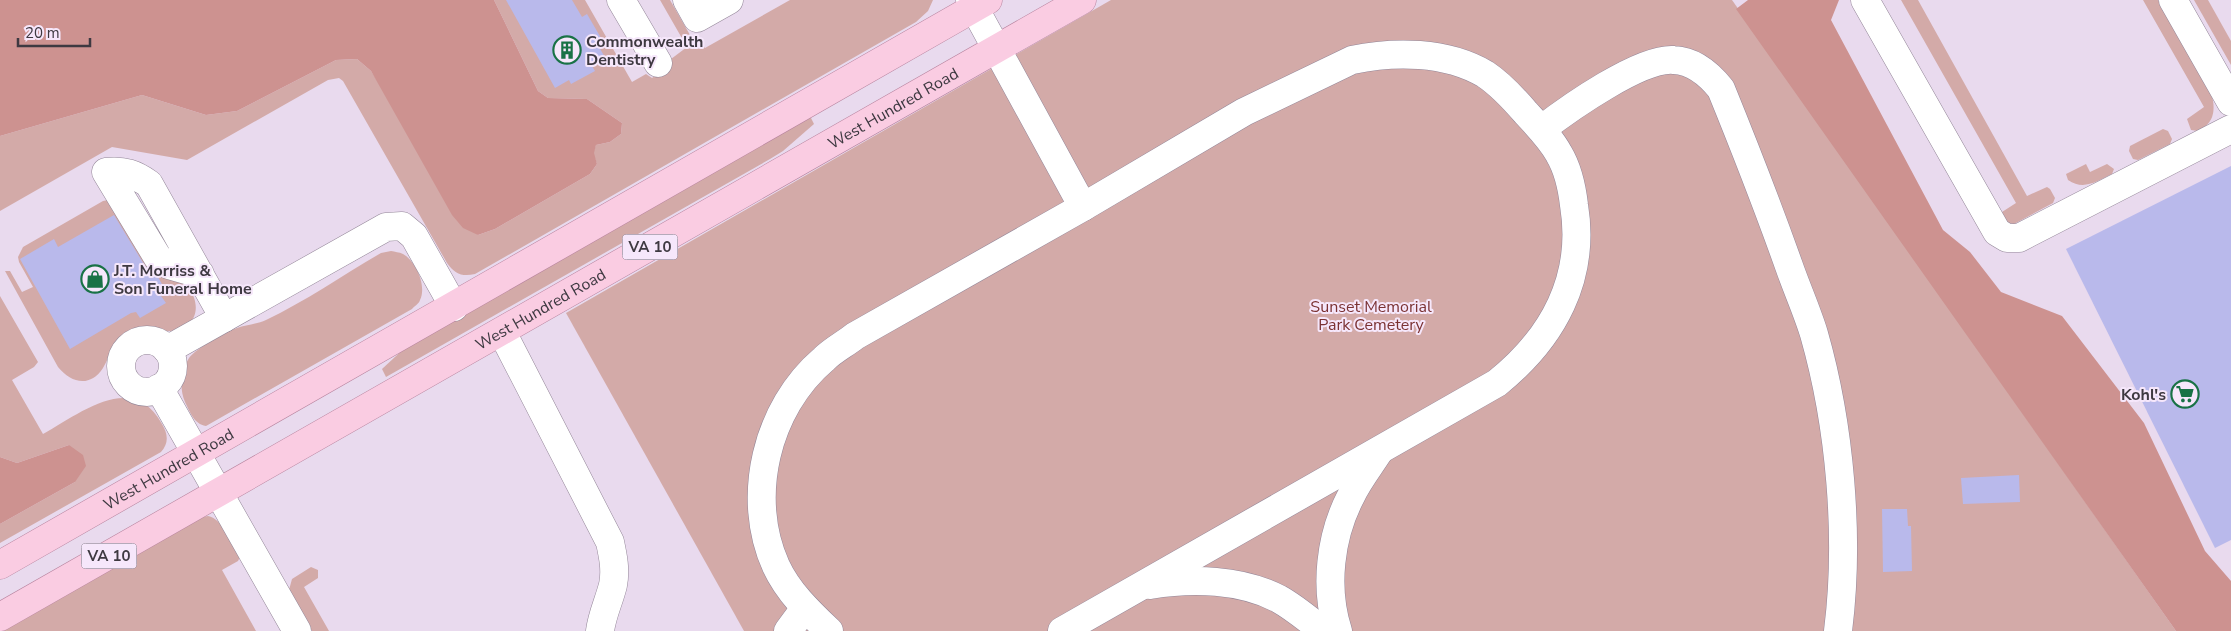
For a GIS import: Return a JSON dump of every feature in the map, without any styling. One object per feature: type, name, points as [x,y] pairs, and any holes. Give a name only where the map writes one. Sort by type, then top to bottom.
[{"type":"main road","name":"West Hundred Road","points":[[0,617],[1082,0]]},
{"type":"main road","name":"West Hundred Road","points":[[0,565],[454,307],[978,2]]},
{"type":"lane","points":[[621,0],[658,63]]},
{"type":"lane","points":[[687,0],[697,18],[729,0]]},
{"type":"lane","points":[[1865,0],[1997,232],[2007,238],[2019,238],[2231,130]]},
{"type":"lane","points":[[2173,0],[2231,102]]},
{"type":"lane","points":[[978,2],[998,48],[1083,207]]},
{"type":"lane","points":[[829,631],[794,595],[777,567],[766,537],[760,501],[762,473],[768,448],[781,415],[800,385],[823,359],[855,336],[1083,207],[1244,112],[1352,60],[1371,56],[1403,54],[1429,56],[1461,64],[1485,74],[1511,96],[1542,129],[1560,155],[1571,186],[1577,218],[1576,252],[1570,284],[1557,314],[1540,342],[1518,366],[1497,383],[1062,631]]},
{"type":"lane","points":[[1542,129],[1567,110],[1612,82],[1660,60],[1675,60],[1693,65],[1709,75],[1722,89],[1765,198],[1814,334],[1832,413],[1840,480],[1843,570],[1838,631]]},
{"type":"lane","points":[[167,350],[386,227],[402,226],[414,236],[454,307]]},
{"type":"lane","points":[[200,274],[224,318]]},
{"type":"lane","points":[[502,332],[610,542],[614,563],[613,584],[602,616],[600,631]]},
{"type":"lane","points":[[141,341],[157,342],[167,350],[172,360],[172,368],[166,383],[159,388],[142,391],[127,383],[122,375],[122,358],[126,350],[141,341]]},
{"type":"lane","points":[[159,388],[296,631]]},
{"type":"lane","points":[[1338,631],[1332,611],[1330,576],[1335,541],[1351,495],[1380,450]]},
{"type":"lane","points":[[1138,587],[1175,581],[1212,582],[1246,587],[1278,598],[1323,631]]},
{"type":"lane","points":[[788,631],[805,608]]},
{"type":"green space","points":[[494,0],[585,0],[632,82],[646,74],[652,78],[672,64],[671,59],[687,47],[660,0],[670,0],[690,35],[698,36],[705,48],[790,0],[933,0],[928,11],[916,22],[475,274],[459,274],[447,263],[343,81],[339,78],[328,80],[187,160],[112,147],[0,211],[0,136],[142,95],[206,115],[237,111],[336,60],[357,59],[371,71],[478,235],[495,229],[590,174],[597,164],[593,153],[596,145],[610,142],[621,134],[622,123],[587,99],[548,98],[538,91]]},
{"type":"green space","name":"Sunset Memorial Park Cemetery","points":[[1111,0],[1732,0],[2176,631],[744,631],[566,313]]},
{"type":"green space","points":[[1901,0],[1918,0],[2027,196],[2047,187],[2055,198],[2053,203],[2014,224],[2007,223],[2002,212],[2016,203]]},
{"type":"green space","points":[[2143,0],[2158,0],[2212,96],[2214,107],[2212,117],[2207,125],[2198,131],[2191,130],[2187,119],[2204,107]]},
{"type":"green space","points":[[2194,0],[2208,0],[2231,41],[2231,65]]},
{"type":"green space","points":[[809,114],[814,124],[783,151],[386,377],[382,369],[409,344]]},
{"type":"green space","points":[[2163,129],[2168,131],[2172,139],[2170,144],[2138,160],[2133,159],[2129,151],[2130,146]]},
{"type":"green space","points":[[2086,164],[2090,172],[2107,164],[2114,169],[2112,174],[2090,184],[2080,185],[2068,180],[2066,174]]},
{"type":"green space","points":[[108,200],[188,287],[193,294],[196,309],[191,322],[179,330],[165,331],[139,328],[122,334],[98,374],[92,379],[80,381],[69,377],[58,367],[5,271],[10,271],[22,292],[33,287],[19,262],[18,257],[23,247],[103,201]]},
{"type":"green space","points":[[391,251],[402,253],[408,257],[419,274],[422,294],[412,309],[206,426],[195,420],[183,397],[182,385],[184,368],[193,354],[225,333],[281,313],[381,253]]},
{"type":"green space","points":[[0,296],[38,362],[34,367],[12,380],[43,434],[89,408],[105,401],[121,398],[136,400],[150,408],[162,424],[167,438],[161,452],[0,543],[0,524],[75,482],[69,445],[17,463],[0,457]]},
{"type":"green space","points":[[208,516],[223,527],[240,557],[238,561],[222,570],[256,631],[0,631],[203,517]]},
{"type":"green space","points":[[311,567],[318,570],[318,578],[304,587],[329,631],[312,631],[289,590],[292,579]]},
{"type":"shaded area","points":[[0,0],[494,0],[538,91],[548,98],[587,99],[622,123],[621,134],[610,142],[596,145],[594,153],[597,164],[590,174],[495,229],[478,235],[463,228],[452,215],[371,71],[357,59],[336,60],[237,111],[206,115],[142,95],[0,136]]},
{"type":"shaded area","points":[[1748,0],[1839,0],[1831,20],[1943,230],[1970,252],[2001,292],[2062,316],[2144,423],[2205,551],[2231,581],[2231,631],[2176,631],[1736,9]]},
{"type":"shaded area","points":[[69,445],[83,455],[86,466],[75,482],[0,524],[0,457],[17,463]]},
{"type":"building","name":"Commonwealth Dentistry","points":[[506,0],[572,0],[582,17],[587,14],[601,38],[596,42],[606,59],[592,66],[595,71],[571,84],[569,80],[555,88]]},
{"type":"building","name":"Kohl's","points":[[2231,166],[2231,540],[2215,548],[2066,249]]},
{"type":"building","name":"J.T. Morriss & Son Funeral Home","points":[[114,215],[145,266],[158,277],[167,293],[161,296],[166,303],[140,318],[136,312],[131,313],[70,349],[20,259],[54,239],[58,247]]},
{"type":"building","points":[[2019,475],[2020,502],[1963,504],[1961,478]]},
{"type":"building","points":[[1882,509],[1907,509],[1908,526],[1911,526],[1912,571],[1883,572]]},
{"type":"place","name":"Commonwealth Dentistry","points":[[567,50]]},
{"type":"place","name":"J.T. Morriss & Son Funeral Home","points":[[95,279]]},
{"type":"place","name":"Kohl's","points":[[2185,394]]}]
